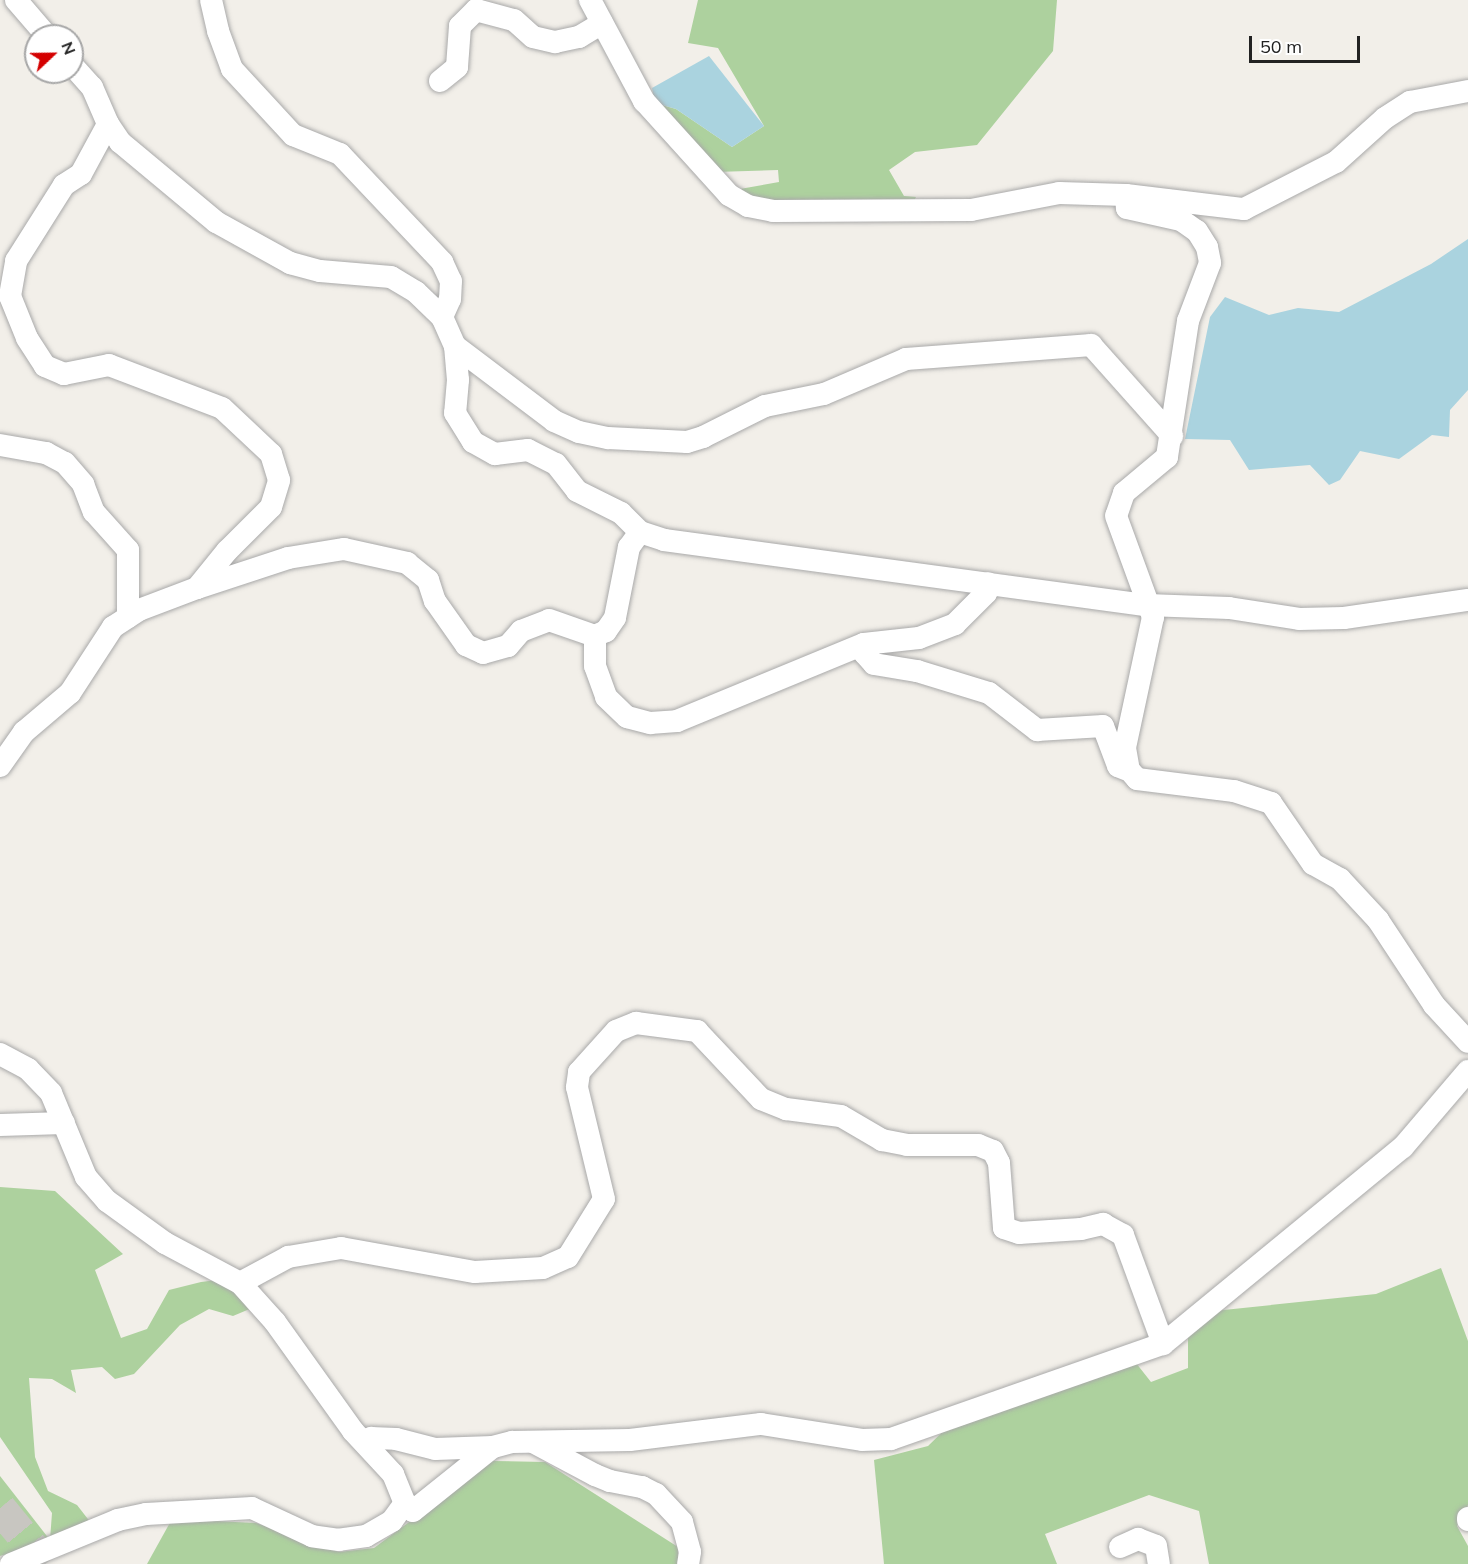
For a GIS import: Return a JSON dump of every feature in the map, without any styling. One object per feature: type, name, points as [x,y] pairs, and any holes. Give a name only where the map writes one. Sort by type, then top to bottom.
[{"type":"street","points":[[14,0],[23,0]]},
{"type":"street","points":[[14,0],[36,24]]},
{"type":"street","points":[[211,0],[218,32],[232,69],[293,135],[340,154],[442,262],[451,281],[450,299],[442,317]]},
{"type":"street","points":[[590,0],[645,101],[729,195],[748,206],[773,211],[971,210],[1059,192],[1126,195],[1244,209],[1336,162],[1385,118],[1410,102],[1468,91]]},
{"type":"street","points":[[440,81],[457,67],[460,26],[476,10],[514,20],[533,38],[555,42],[579,37],[602,23]]},
{"type":"street","points":[[84,78],[92,87],[108,124],[120,142],[216,222],[290,264],[320,271],[391,278],[416,292],[442,317],[455,346],[458,380],[455,413],[473,442],[495,454],[528,450],[556,464],[577,490],[621,513],[640,532],[664,540],[1147,605],[1228,608],[1299,619],[1344,618],[1468,600]]},
{"type":"street","points":[[108,124],[81,174],[64,185],[16,261],[10,296],[27,338],[45,366],[64,374],[109,365],[212,404],[222,408],[241,423],[271,454],[279,480],[271,507],[227,551],[197,588]]},
{"type":"street","points":[[1126,195],[1127,208],[1181,220],[1197,231],[1207,247],[1210,263],[1188,321],[1167,457],[1124,493],[1116,516],[1153,617],[1125,748],[1129,770]]},
{"type":"street","points":[[455,346],[554,421],[579,432],[608,438],[687,442],[703,437],[765,406],[824,394],[906,359],[1091,345],[1172,436]]},
{"type":"street","points":[[0,445],[46,453],[65,463],[83,484],[94,512],[128,550],[128,617]]},
{"type":"street","points":[[0,766],[24,732],[70,693],[113,627],[139,610],[197,588],[288,558],[344,549],[407,563],[428,580],[435,601],[466,645],[483,653],[508,646],[521,631],[549,620],[595,636],[606,631],[615,618],[629,548],[640,532]]},
{"type":"street","points":[[595,636],[595,666],[606,697],[627,717],[650,723],[677,721],[864,644],[919,638],[955,624],[986,593],[988,583]]},
{"type":"street","points":[[864,644],[865,654],[874,664],[916,671],[989,693],[1037,730],[1103,726],[1118,766],[1129,770],[1137,779],[1234,791],[1271,803],[1313,864],[1340,879],[1378,920],[1434,1005],[1468,1042]]},
{"type":"street","points":[[240,1283],[288,1257],[341,1248],[475,1272],[543,1268],[568,1257],[604,1199],[577,1087],[579,1072],[616,1031],[636,1023],[697,1031],[761,1099],[786,1109],[841,1116],[882,1140],[907,1145],[978,1145],[993,1151],[999,1163],[1004,1228],[1019,1233],[1082,1229],[1103,1224],[1123,1235],[1163,1344]]},
{"type":"street","points":[[0,1054],[28,1069],[51,1093],[87,1177],[107,1201],[165,1243],[240,1283],[275,1322],[353,1431],[393,1474],[405,1503],[413,1511],[493,1447]]},
{"type":"street","points":[[364,1442],[371,1438],[396,1439],[435,1449],[493,1447],[512,1442],[630,1440],[761,1424],[862,1440],[891,1439],[1163,1344],[1403,1147],[1464,1084]]},
{"type":"street","points":[[0,1125],[64,1123]]},
{"type":"street","points":[[533,1442],[595,1475],[610,1481],[642,1487],[656,1494],[682,1522],[690,1552],[688,1564]]},
{"type":"street","points":[[11,1564],[118,1520],[146,1514],[252,1508],[312,1536],[339,1540],[366,1536],[375,1531],[392,1521],[405,1503]]},
{"type":"street","points":[[1120,1547],[1138,1539],[1156,1546],[1159,1564]]},
{"type":"green space","points":[[698,0],[1057,0],[1053,51],[977,145],[915,152],[889,170],[904,196],[916,197],[914,201],[792,206],[747,195],[740,189],[779,182],[778,170],[715,172],[655,103],[676,109],[732,147],[764,126],[718,48],[688,43]]},
{"type":"green space","points":[[0,1187],[55,1191],[123,1254],[95,1270],[121,1338],[147,1329],[169,1290],[201,1282],[217,1280],[237,1289],[252,1308],[233,1316],[209,1309],[180,1325],[134,1374],[115,1379],[102,1367],[71,1370],[76,1393],[52,1379],[29,1378],[35,1457],[48,1491],[77,1505],[91,1523],[50,1541],[0,1556],[0,1476],[50,1540],[52,1513],[0,1437]]},
{"type":"green space","points":[[1441,1268],[1468,1341],[1468,1505],[1457,1526],[1468,1546],[1468,1564],[1209,1564],[1199,1511],[1149,1495],[1045,1534],[1057,1564],[884,1564],[874,1460],[928,1446],[964,1411],[1136,1363],[1151,1382],[1188,1368],[1188,1335],[1214,1311],[1376,1294]]},
{"type":"green space","points":[[492,1461],[545,1462],[678,1547],[678,1564],[147,1564],[172,1519],[256,1523],[339,1552],[374,1548]]},
{"type":"water","points":[[709,56],[764,126],[732,147],[676,109],[655,103],[652,88]]},
{"type":"water","points":[[1468,239],[1468,390],[1450,410],[1449,437],[1432,435],[1399,459],[1360,451],[1340,480],[1329,485],[1310,465],[1249,470],[1230,440],[1185,439],[1210,317],[1225,297],[1269,315],[1298,308],[1339,312],[1431,264]]},
{"type":"tunnel","points":[[0,1508],[46,1564]]}]
